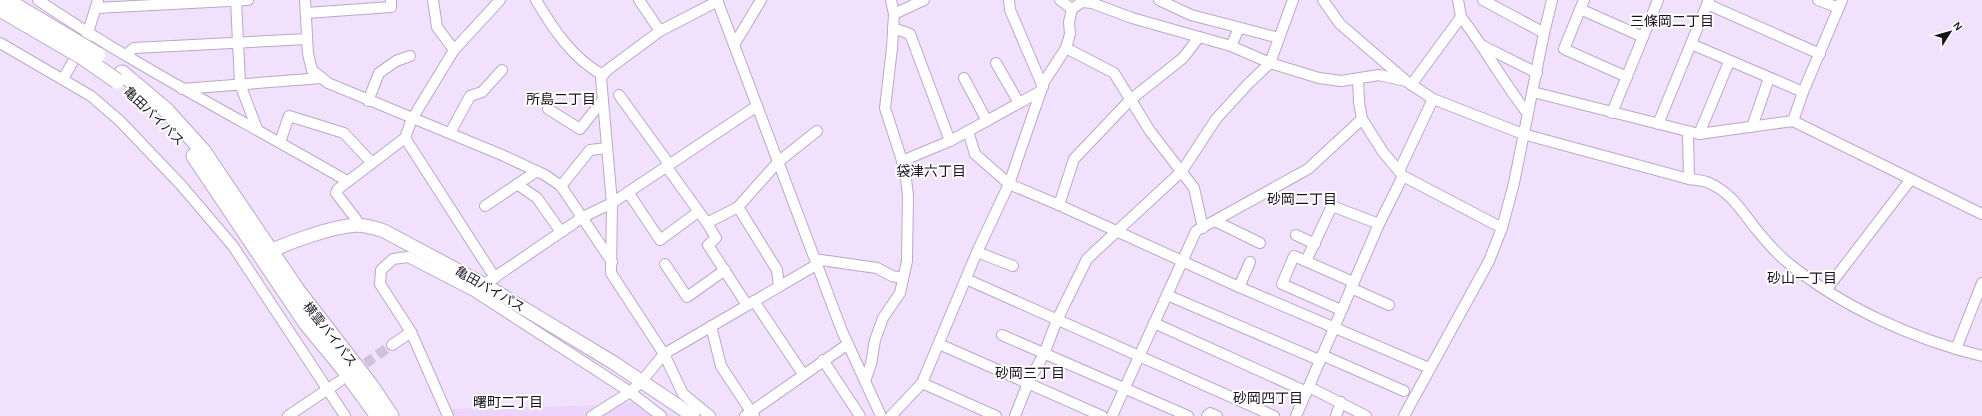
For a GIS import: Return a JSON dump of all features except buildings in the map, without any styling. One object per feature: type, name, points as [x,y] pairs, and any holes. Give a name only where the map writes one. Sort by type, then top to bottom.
[{"type":"highway","name":"亀田バイパス","points":[[6,0],[76,41],[119,77],[166,110],[203,151],[265,253]]},
{"type":"highway","name":"亀田バイパス","points":[[0,9],[119,77]]},
{"type":"highway","name":"横雲バイパス","points":[[265,253],[306,323],[343,368],[378,416]]},
{"type":"highway","name":"横雲バイパス","points":[[265,253],[371,386],[391,416]]},
{"type":"main road","name":"亀田バイパス","points":[[265,253],[331,230],[357,225],[371,226],[490,281],[693,416]]},
{"type":"street","points":[[38,0],[87,36],[126,55],[182,89],[257,129],[347,181]]},
{"type":"street","points":[[236,0],[240,84],[257,129]]},
{"type":"street","points":[[87,36],[97,4],[248,0]]},
{"type":"street","points":[[305,0],[308,54],[312,70],[328,83],[412,119],[450,133],[537,171],[561,186],[612,262]]},
{"type":"street","points":[[306,13],[392,7],[391,0]]},
{"type":"street","points":[[433,0],[437,27],[454,50]]},
{"type":"street","points":[[357,225],[356,219],[336,193],[338,189],[405,138],[412,119],[454,50],[500,0]]},
{"type":"street","points":[[536,0],[564,42],[587,67],[603,75]]},
{"type":"street","points":[[638,0],[660,31]]},
{"type":"street","points":[[710,416],[683,394],[664,354],[611,273],[612,203],[601,78],[606,71],[660,31],[718,0],[816,265],[848,344],[881,416]]},
{"type":"street","points":[[734,45],[761,0]]},
{"type":"street","points":[[865,381],[871,364],[875,340],[883,318],[900,293],[907,261],[908,196],[902,161],[886,108],[894,14],[891,0]]},
{"type":"street","points":[[894,14],[924,0]]},
{"type":"street","points":[[1009,0],[1010,10],[1042,89]]},
{"type":"street","points":[[1060,0],[1072,9]]},
{"type":"street","points":[[1159,0],[1191,15],[1279,38]]},
{"type":"street","points":[[1015,416],[1028,383],[1044,354],[1057,320],[1087,260],[1099,247],[1118,232],[1182,171],[1216,119],[1248,84],[1270,63],[1293,0]]},
{"type":"street","points":[[1323,0],[1340,24],[1409,83],[1433,99],[1523,134],[1689,179],[1706,182],[1736,200],[1757,230],[1787,261],[1826,290],[1902,330],[1956,349],[1982,356]]},
{"type":"street","points":[[1458,0],[1461,17],[1483,46],[1500,78],[1528,112]]},
{"type":"street","points":[[1483,0],[1544,33]]},
{"type":"street","points":[[1404,416],[1429,368],[1490,261],[1502,228],[1514,183],[1552,0]]},
{"type":"street","points":[[1612,113],[1658,0]]},
{"type":"street","points":[[1793,121],[1803,92],[1841,4],[1818,0]]},
{"type":"street","points":[[890,416],[922,383],[977,252],[1009,184],[1042,89],[1066,48],[1070,34],[1069,22],[1072,9],[1082,2],[1092,3],[1132,18],[1231,46],[1270,63],[1319,78],[1341,81],[1380,75],[1409,83]]},
{"type":"street","points":[[1658,124],[1708,2],[1820,54]]},
{"type":"street","points":[[1627,77],[1564,49],[1582,5],[1643,37]]},
{"type":"street","points":[[1409,83],[1461,17]]},
{"type":"street","points":[[893,28],[910,34],[950,140]]},
{"type":"street","points":[[1231,46],[1239,28]]},
{"type":"street","points":[[1059,205],[1074,159],[1130,100],[1183,58],[1199,36]]},
{"type":"street","points":[[126,55],[134,48],[307,38]]},
{"type":"street","points":[[0,43],[91,96],[120,121],[181,185],[233,246],[345,416]]},
{"type":"street","points":[[1691,44],[1729,62],[1803,92]]},
{"type":"street","points":[[1483,46],[1537,73]]},
{"type":"street","points":[[1066,48],[1114,73],[1150,131],[1194,188],[1203,228]]},
{"type":"street","points":[[368,100],[379,73],[396,61],[410,56]]},
{"type":"street","points":[[1699,134],[1729,62]]},
{"type":"street","points":[[63,79],[72,63]]},
{"type":"street","points":[[996,63],[1019,103]]},
{"type":"street","points":[[450,133],[470,96],[482,92],[502,70]]},
{"type":"street","points":[[182,89],[322,78]]},
{"type":"street","points":[[964,78],[987,121]]},
{"type":"street","points":[[1752,127],[1769,78]]},
{"type":"street","points":[[1358,79],[1359,102],[1362,119],[1383,152],[1401,174],[1502,228]]},
{"type":"street","points":[[902,161],[968,131],[1042,89]]},
{"type":"street","points":[[1533,92],[1688,133],[1699,134],[1793,121],[1982,214]]},
{"type":"street","points":[[619,95],[716,238],[708,245],[803,374]]},
{"type":"street","points":[[1296,416],[1308,390],[1320,357],[1433,99]]},
{"type":"street","points":[[548,109],[580,129],[602,101]]},
{"type":"street","points":[[474,291],[583,217],[612,203],[757,106]]},
{"type":"street","points":[[280,142],[289,116],[344,133],[372,163]]},
{"type":"street","points":[[1112,416],[1196,231],[1308,169],[1362,119]]},
{"type":"street","points":[[707,223],[738,206],[778,162],[817,131]]},
{"type":"street","points":[[968,131],[975,154],[1009,184],[1059,205],[1239,287],[1429,368]]},
{"type":"street","points":[[1688,133],[1689,179]]},
{"type":"street","points":[[405,138],[490,281]]},
{"type":"street","points":[[561,186],[590,150],[607,148]]},
{"type":"street","points":[[485,206],[537,171]]},
{"type":"street","points":[[1826,290],[1911,179]]},
{"type":"street","points":[[517,184],[537,198],[561,232]]},
{"type":"street","points":[[628,192],[660,240],[698,212]]},
{"type":"street","points":[[738,206],[777,270],[779,286]]},
{"type":"street","points":[[1306,261],[1332,206],[1379,224]]},
{"type":"street","points":[[1215,221],[1260,243]]},
{"type":"street","points":[[1296,235],[1315,244]]},
{"type":"street","points":[[977,252],[1013,266]]},
{"type":"street","points":[[245,264],[265,253]]},
{"type":"street","points":[[1341,310],[1282,284],[1294,256],[1389,305]]},
{"type":"street","points":[[448,416],[411,332],[380,284],[381,270],[393,259],[408,257],[474,291],[630,392],[661,416]]},
{"type":"street","points":[[592,416],[630,392],[641,382],[664,354],[816,265],[821,260],[877,268],[892,276],[903,278]]},
{"type":"street","points":[[1239,287],[1250,262]]},
{"type":"street","points":[[664,264],[687,297],[725,270]]},
{"type":"street","points":[[966,280],[1274,416]]},
{"type":"street","points":[[1956,349],[1982,283]]},
{"type":"street","points":[[1167,295],[1404,390]]},
{"type":"street","points":[[1154,324],[1308,390],[1341,402],[1366,416]]},
{"type":"street","points":[[711,326],[721,366],[750,414],[803,374],[848,344]]},
{"type":"street","points":[[392,346],[411,332]]},
{"type":"street","points":[[1002,335],[1188,416]]},
{"type":"street","points":[[939,344],[1102,416]]},
{"type":"street","points":[[823,360],[860,416]]},
{"type":"street","points":[[288,416],[340,381]]},
{"type":"street","points":[[922,383],[996,416]]},
{"type":"street","points":[[1336,416],[1341,402]]},
{"type":"street","points":[[1207,416],[1210,413],[1217,416]]},
{"type":"shaded area","points":[[649,399],[672,416],[452,416],[450,409],[612,405]]},
{"type":"tunnel","points":[[353,372],[392,345]]},
{"type":"district","name":"三條岡二丁目","points":[[1672,21]]},
{"type":"district","name":"所島二丁目","points":[[561,99]]},
{"type":"district","name":"袋津六丁目","points":[[931,171]]},
{"type":"district","name":"砂岡二丁目","points":[[1302,199]]},
{"type":"district","name":"砂山一丁目","points":[[1802,278]]},
{"type":"district","name":"砂岡三丁目","points":[[1030,373]]},
{"type":"district","name":"砂岡四丁目","points":[[1268,398]]},
{"type":"district","name":"曙町二丁目","points":[[508,402]]}]
